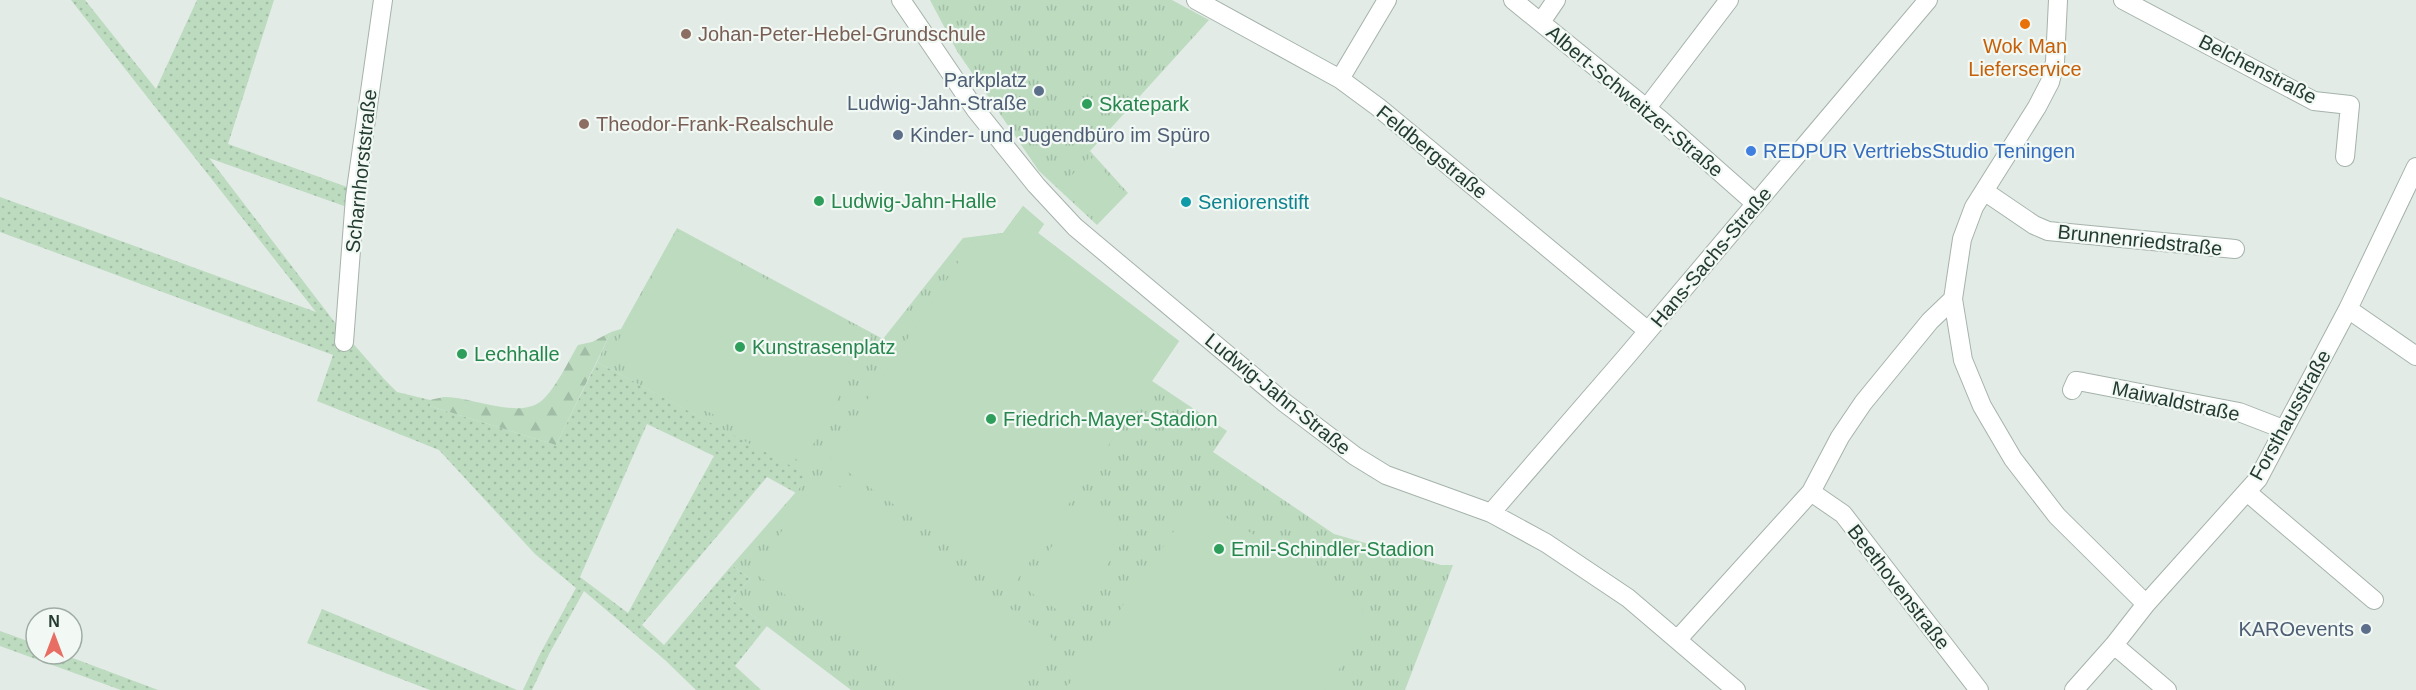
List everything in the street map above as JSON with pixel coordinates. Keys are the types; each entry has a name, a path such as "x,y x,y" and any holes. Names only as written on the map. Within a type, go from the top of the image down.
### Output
{"street":[{"name":"Scharnhorststraße","path":"344,342 355,197 383,0"},
{"name":"Ludwig-Jahn-Straße","path":"901,0 975,109 1036,185 1074,226 1285,403 1354,456 1386,475 1491,513 1546,543 1628,598 1736,690"},
{"name":"Feldbergstraße","path":"1196,0 1340,79 1415,136 1648,332"},
{"path":"1340,79 1387,0"},
{"name":"Albert-Schweitzer-Straße","path":"1513,0 1646,109 1756,204"},
{"path":"1541,22 1556,0"},
{"path":"1646,109 1729,0"},
{"name":"Hans-Sachs-Straße","path":"1491,513 1648,332 1929,0"},
{"path":"2058,0 2055,62 2049,82 2037,106 1974,207 1962,239 1953,299 1963,360 1982,406 2013,459 2057,516 2146,604"},
{"name":"Belchenstraße","path":"2122,0 2314,101 2350,105 2345,157"},
{"name":"Forsthausstraße","path":"2074,690 2146,604 2258,479 2348,309 2409,202 2416,167"},
{"name":"Brunnenriedstraße","path":"1984,191 2034,225 2048,231 2235,249"},
{"path":"1678,639 1811,492 1840,437 1863,403 1930,321 1953,299"},
{"path":"2348,309 2416,356"},
{"name":"Maiwaldstraße","path":"2072,390 2076,381 2083,382 2239,412 2283,429"},
{"name":"Beethovenstraße","path":"1811,492 1843,514 1979,690"},
{"path":"2247,492 2374,600"},
{"path":"2114,645 2167,690"}],"green space":[{"path":"71,0 85,0 156,89 197,0 274,0 228,144 347,187 347,207 209,158 336,324 397,392 430,400 430,406 556,445 597,362 811,476 796,493 767,477 642,625 664,645 732,565 750,579 731,599 767,626 735,666 761,690 696,690 665,660 584,591 532,690 523,690 576,588 535,554 439,450 317,401 333,355 0,232 0,197 316,312","holes":["647,424 714,456 628,613 580,577"]},
{"path":"930,0 1172,0 1209,20 1090,151 1128,193 1097,225 1039,171 957,51"},
{"path":"1090,157 1125,193 1101,216 1068,179"},
{"path":"1023,206 1044,224 1038,233 1179,341 1152,381 1227,431 1213,452 1334,534 1441,565 1453,565 1405,690 851,690 731,599 750,579 732,565 810,476 597,362 611,332 621,329 677,228 883,339 963,238 1003,233"},
{"name":"Friedrich-Mayer-Stadion","path":"1023,206 1044,224 1038,233 1179,341 1012,588 831,460 830,456 975,237 1003,233"},
{"name":"Kunstrasenplatz","path":"677,231 872,336 803,463 609,358"},
{"path":"611,332 556,445 430,406 430,400 444,397 506,408 530,407 540,402 551,391 578,345 592,342"},
{"path":"822,474 1053,639 1016,690 919,690 753,572"},
{"name":"Emil-Schindler-Stadion","path":"1196,499 1359,600 1365,623 1352,650 1325,690 1065,690"},
{"path":"1081,503 1128,534 1071,619 1024,588"},
{"path":"322,609 517,690 430,690 307,643"},
{"path":"0,631 24,640 24,655 0,646"},
{"path":"84,662 158,690 121,690 55,666 84,666"}],"place":[{"name":"Wok Man Lieferservice","path":"2025,24"},
{"name":"Johan-Peter-Hebel-Grundschule","path":"686,34"},
{"name":"Parkplatz Ludwig-Jahn-Straße","path":"1039,91"},
{"name":"Skatepark","path":"1087,104"},
{"name":"Theodor-Frank-Realschule","path":"584,124"},
{"name":"Kinder- und Jugendbüro im Spüro","path":"898,135"},
{"name":"REDPUR VertriebsStudio Teningen","path":"1751,151"},
{"name":"Ludwig-Jahn-Halle","path":"819,201"},
{"name":"Seniorenstift","path":"1186,202"},
{"name":"Kunstrasenplatz","path":"740,347"},
{"name":"Lechhalle","path":"462,354"},
{"name":"Friedrich-Mayer-Stadion","path":"991,419"},
{"name":"Emil-Schindler-Stadion","path":"1219,549"},
{"name":"KAROevents","path":"2366,629"}]}
